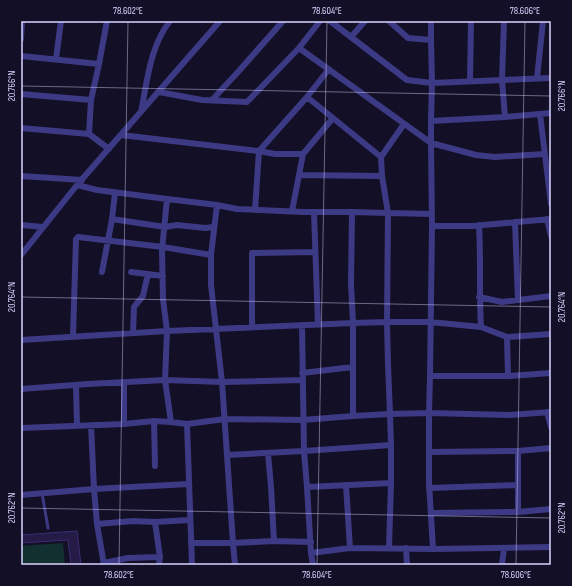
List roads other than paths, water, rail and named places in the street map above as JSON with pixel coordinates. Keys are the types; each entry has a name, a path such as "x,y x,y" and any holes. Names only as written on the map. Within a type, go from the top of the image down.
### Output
{"street":[{"path":"21,39 22,21"},
{"path":"56,59 61,21"},
{"path":"89,134 91,100 107,21"},
{"path":"141,113 154,50 162,32 170,21"},
{"path":"21,255 79,182 220,21"},
{"path":"212,100 283,21"},
{"path":"159,92 202,100 247,102 299,48 320,21"},
{"path":"330,21 407,80 432,83 551,78"},
{"path":"351,36 365,21"},
{"path":"389,21 408,38 431,40"},
{"path":"431,21 432,83 430,121 432,226 429,488 433,549"},
{"path":"470,81 471,21"},
{"path":"504,21 502,80 505,117"},
{"path":"536,78 543,21"},
{"path":"299,48 431,143 476,155 495,157 545,154"},
{"path":"21,56 99,64"},
{"path":"255,210 259,151 307,97 328,69"},
{"path":"21,94 91,100"},
{"path":"307,97 381,157"},
{"path":"430,121 551,113"},
{"path":"540,114 551,204"},
{"path":"292,211 303,154 333,118"},
{"path":"389,548 391,445 387,322 388,213 382,176 381,157 404,124"},
{"path":"21,128 89,134 109,149"},
{"path":"121,135 275,154 303,154"},
{"path":"299,175 382,176"},
{"path":"21,176 79,182 98,190 115,193 217,205 237,209 432,214"},
{"path":"102,272 112,219 115,193"},
{"path":"167,199 163,247 163,299 168,331 165,380 171,422"},
{"path":"217,205 211,255 211,285 222,382 235,565"},
{"path":"314,212 318,325"},
{"path":"352,212 351,284 353,323 353,416"},
{"path":"112,219 164,227 177,225 205,228 214,227"},
{"path":"432,226 479,225 549,219 551,236"},
{"path":"515,222 518,300"},
{"path":"21,225 43,227"},
{"path":"479,225 479,297 481,327"},
{"path":"74,336 76,239 78,237 163,247 211,255"},
{"path":"252,327 252,253 315,252"},
{"path":"131,272 163,276"},
{"path":"133,333 134,307 143,296 148,274"},
{"path":"479,297 502,302 551,296"},
{"path":"21,340 168,331 387,322 430,322 481,327 507,337 551,334"},
{"path":"302,325 304,451 313,565"},
{"path":"507,337 508,376"},
{"path":"302,373 353,367"},
{"path":"430,376 508,376 551,373"},
{"path":"21,389 165,380 222,382 302,380"},
{"path":"124,383 124,424"},
{"path":"76,385 77,426"},
{"path":"21,428 124,424 154,421 187,424 225,419 303,420 390,414 429,413 510,415 549,412 551,426"},
{"path":"154,421 155,466"},
{"path":"187,424 192,565"},
{"path":"91,425 97,524 104,564 128,558 160,557"},
{"path":"227,455 391,445"},
{"path":"429,452 518,451 551,448"},
{"path":"518,451 518,512"},
{"path":"268,453 274,542"},
{"path":"307,487 391,483"},
{"path":"21,495 94,489 189,484"},
{"path":"346,485 350,548"},
{"path":"429,488 518,485"},
{"path":"431,513 518,512 551,509"},
{"path":"97,524 133,521 156,522 190,520"},
{"path":"156,522 160,557 159,565"},
{"path":"191,543 311,542"},
{"path":"311,553 350,548 433,549 551,547"},
{"path":"406,548 407,565"},
{"path":"502,565 504,548"}],"lane":[{"path":"42,493 48,528"}]}
